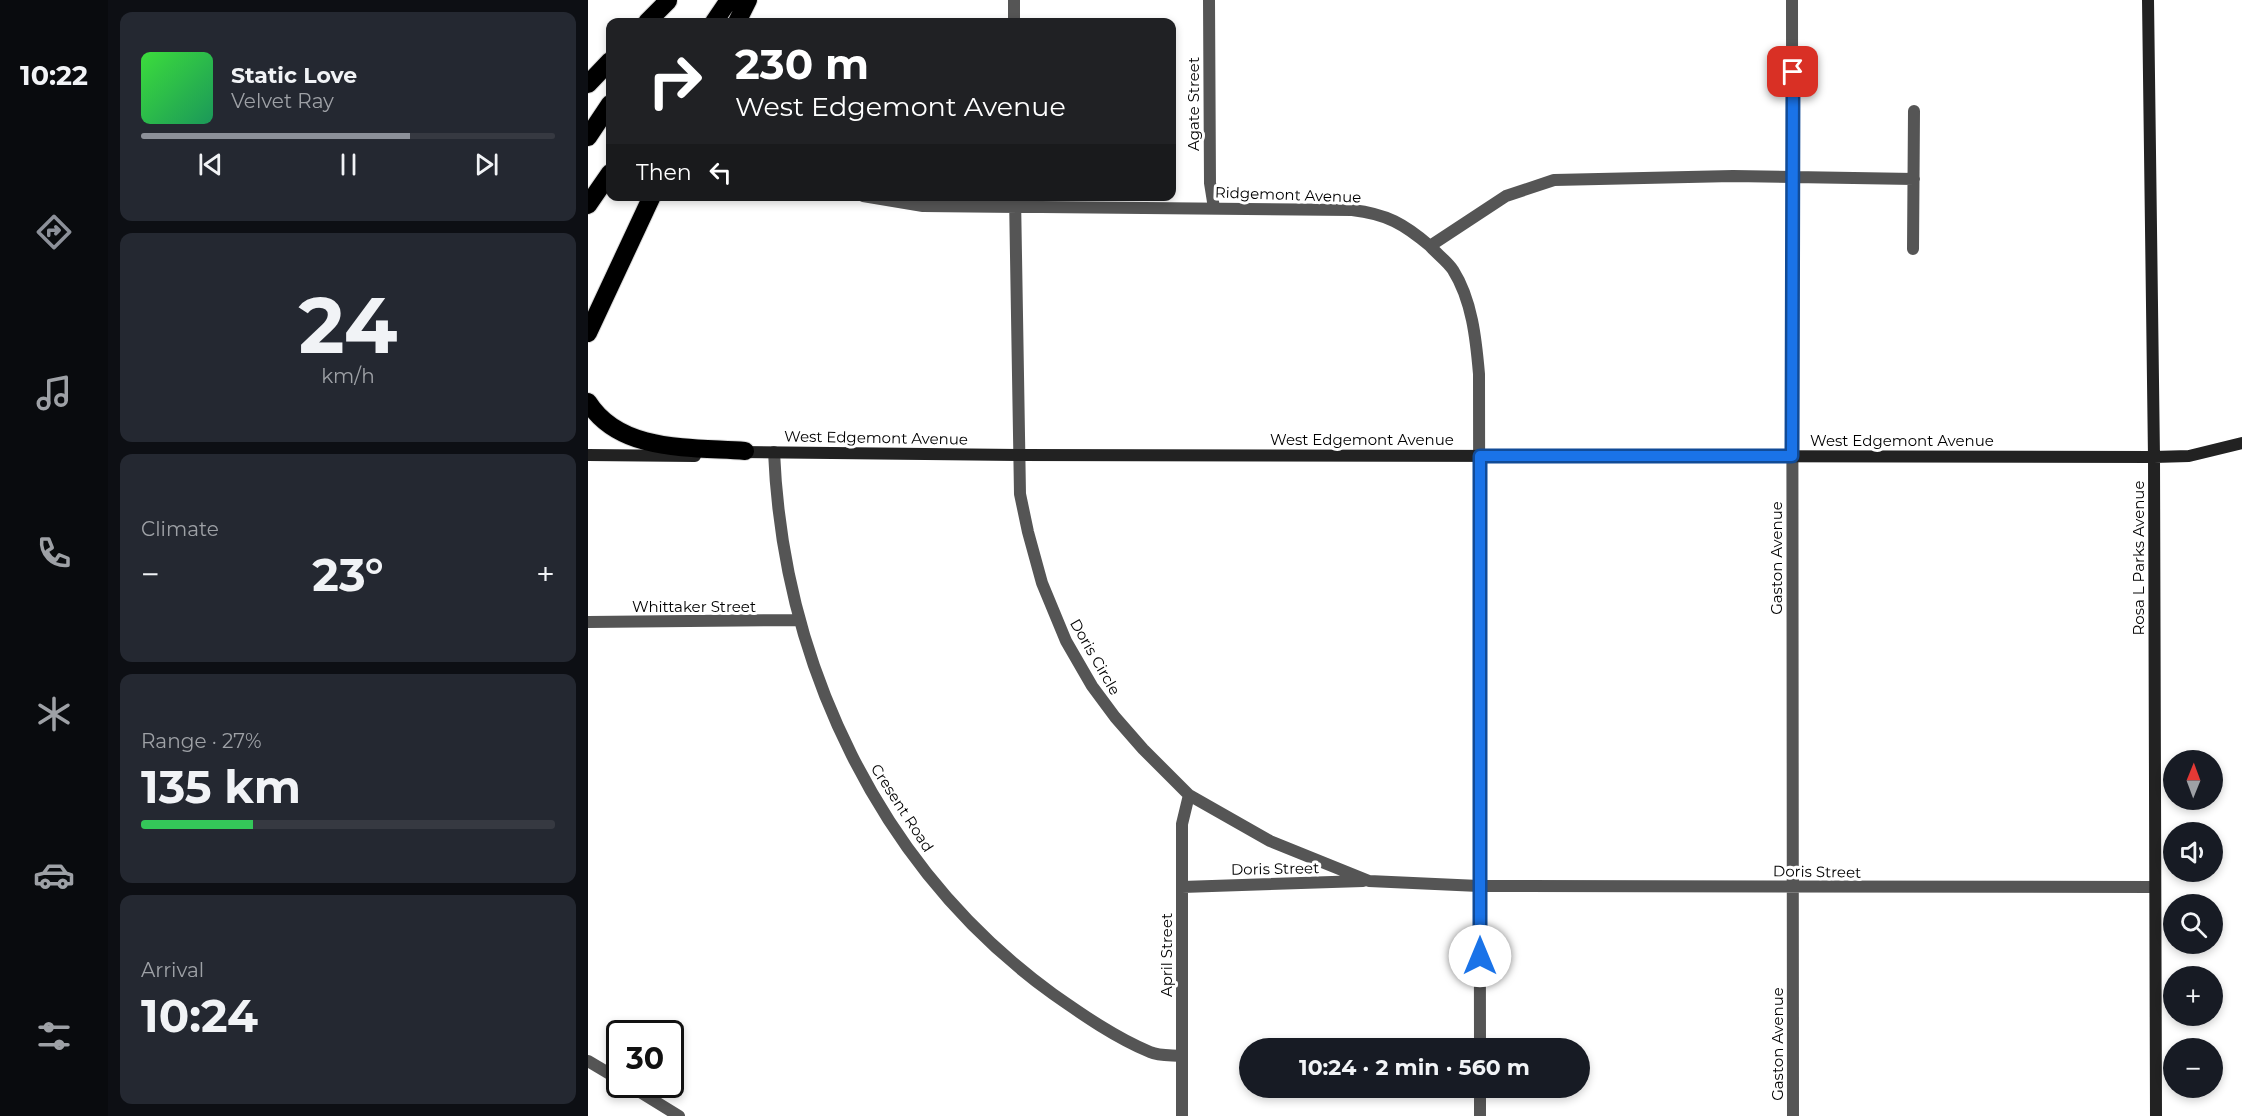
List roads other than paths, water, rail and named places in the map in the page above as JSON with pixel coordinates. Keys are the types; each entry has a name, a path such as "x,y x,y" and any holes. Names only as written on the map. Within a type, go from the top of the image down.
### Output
{"highway":[{"path":"717,18 729,0"},
{"path":"739,18 748,0"},
{"path":"651,18 668,1"},
{"path":"658,18 668,1"},
{"path":"588,84 606,65"},
{"path":"588,138 606,110"},
{"path":"588,205 606,179"},
{"path":"588,333 650,201"},
{"path":"588,402 594,412 620,433 651,443 745,451"}],"street":[{"path":"1014,0 1014,18"},
{"name":"Agate Street","path":"1209,0 1210,183 1214,208"},
{"name":"Gaston Avenue","path":"1792,0 1793,1116"},
{"name":"Rosa L Parks Avenue","path":"2148,0 2154,457 2156,1116"},
{"path":"1913,249 1914,111"},
{"path":"1430,246 1506,196 1554,180 1733,176 1914,179"},
{"name":"Ridgemont Avenue","path":"893,201 923,206 1015,202 1214,208 1337,208 1363,211 1387,217 1408,227 1452,269 1464,293 1472,319 1479,374 1480,1038"},
{"name":"Doris Circle","path":"1015,202 1019,344 1019,482 1028,532 1042,583 1066,640 1092,686 1114,717 1189,795 1270,841 1369,881 1479,886"},
{"name":"West Edgemont Avenue","path":"588,455 693,456 745,451 1019,455 2154,457 2189,456 2242,442"},
{"name":"Cresent Road","path":"774,452 779,520 791,592 799,621 823,693 857,766 901,837 949,899 1005,955 1071,1007 1150,1052 1182,1056"},
{"name":"Whittaker Street","path":"588,622 799,621"},
{"name":"April Street","path":"1182,1116 1182,824 1189,795"},
{"name":"Doris Street","path":"1182,887 1369,881"},
{"name":"Doris Street","path":"1479,886 2154,887"},
{"path":"588,1060 606,1071"},
{"path":"650,1098 679,1116"},
{"path":"1480,1098 1480,1116"}]}
